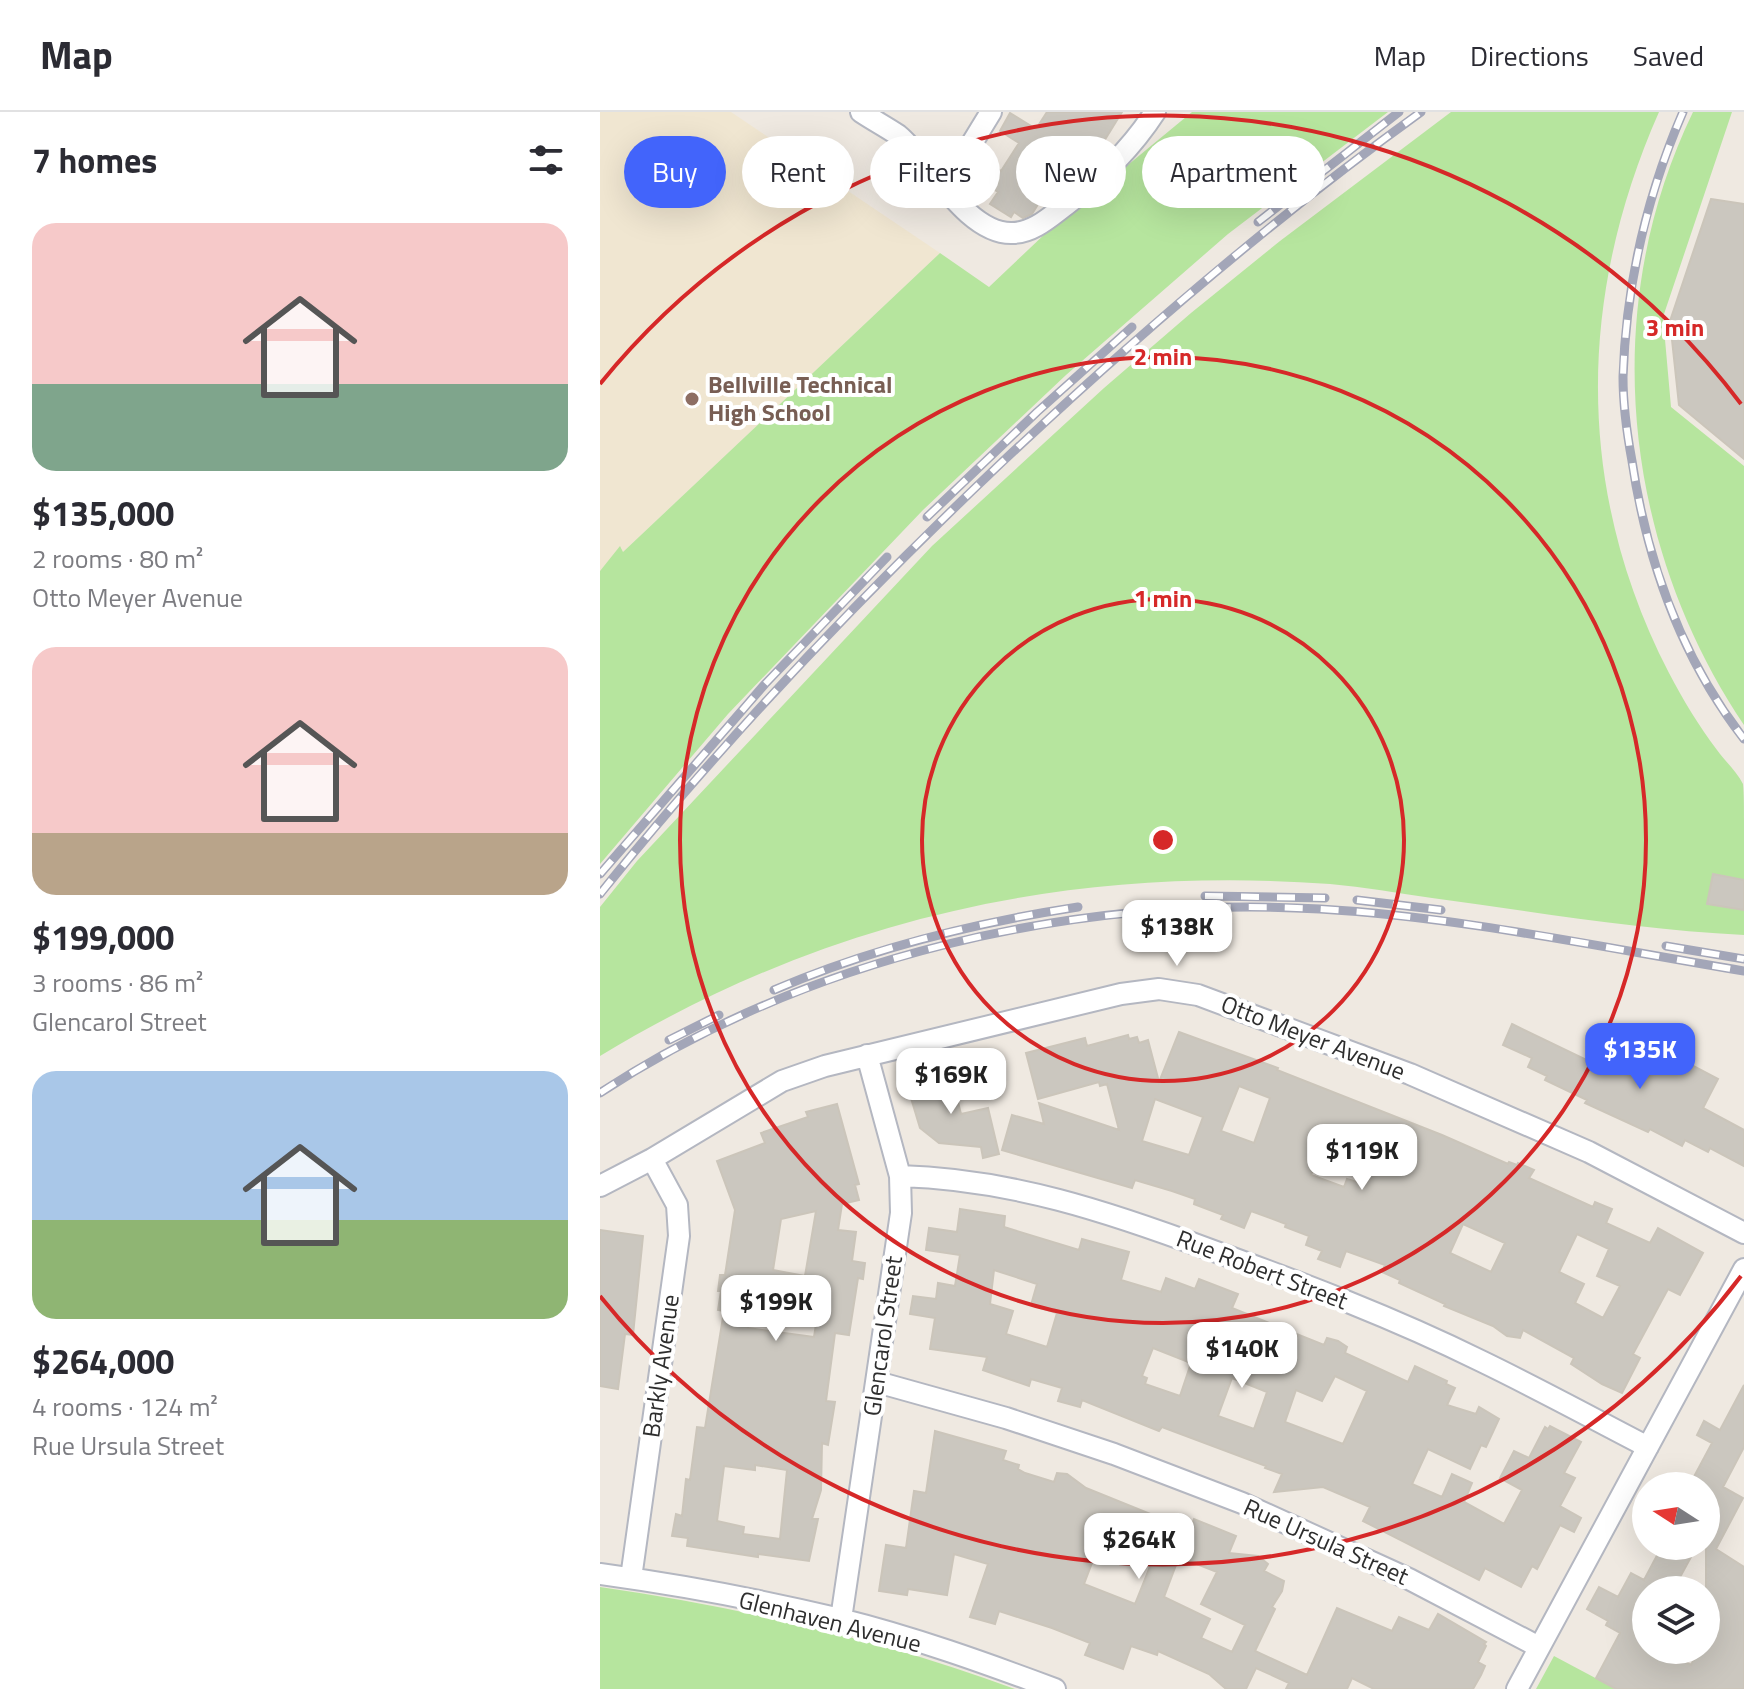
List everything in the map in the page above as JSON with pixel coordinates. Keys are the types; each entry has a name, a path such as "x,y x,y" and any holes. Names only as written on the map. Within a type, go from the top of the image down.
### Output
{"street":[{"path":"861,112 899,136"},
{"path":"976,136 991,112"},
{"path":"962,208 994,229 1009,234 1025,232 1085,190 1138,138 1155,112"},
{"name":"Otto Meyer Avenue","path":"600,1186 652,1159 782,1081 867,1055 1121,994 1159,989 1198,995 1410,1074 1589,1152 1744,1233"},
{"name":"Glencarol Street","path":"841,1619 901,1213 900,1176 867,1055"},
{"name":"Barkly Avenue","path":"631,1578 679,1236 677,1205 652,1159"},
{"name":"Rue Robert Street","path":"900,1176 951,1177 1023,1190 1130,1220 1292,1279 1478,1359 1648,1447"},
{"path":"1517,1689 1744,1269"},
{"name":"Rue Ursula Street","path":"877,1382 1006,1418 1114,1454 1242,1503 1409,1579 1539,1647"},
{"name":"Glenhaven Avenue","path":"600,1574 841,1619 994,1666 1055,1689"}],"shaded area":[{"name":"Bellville Technical High School","path":"600,112 731,112 767,136 742,136 742,208 854,208 854,195 940,253 622,553 621,547 600,571"}],"green space":[{"path":"1192,112 1388,112 1325,160 1325,136 1163,136"},
{"path":"1451,112 1659,112 1632,182 1613,252 1601,323 1598,394 1603,464 1616,535 1638,604 1686,703 1743,784 1744,935 1627,925 1330,884 1232,880 1136,884 1043,894 951,912 861,936 772,969 685,1008 600,1056 600,907 637,861 932,546 1104,388 1191,313"},
{"path":"1693,112 1732,112 1663,317 1671,407 1744,466 1744,725 1703,655 1671,581 1649,504 1637,425 1635,346 1643,266 1663,188"},
{"path":"1142,153 1142,208 1262,208 1066,375 923,510 728,714 600,864 600,571 620,546 623,552 940,253 989,287 1076,208 1126,208 1126,167"},
{"path":"600,1587 706,1604 810,1627 914,1655 1015,1689 600,1689"},
{"path":"1554,1656 1616,1689 1536,1689"}],"building":[{"path":"1047,112 1122,112 1107,136 1016,136 1016,141 1000,131 1010,113 1036,129"},
{"path":"1016,148 1016,208 1036,208 1032,214 1023,218 1014,212 1011,217 996,208 1000,208 1001,171"},
{"path":"1711,199 1744,204 1744,459 1679,405 1670,321"},
{"path":"1713,874 1744,880 1744,910 1707,904"},
{"path":"1512,1024 1603,1068 1606,1060 1623,1067 1632,1041 1682,1050 1678,1058 1718,1079 1703,1108 1744,1130 1744,1166 1710,1148 1708,1152 1685,1140 1682,1146 1650,1129 1648,1132 1585,1103 1587,1100 1545,1080 1547,1076 1528,1067 1532,1058 1503,1045"},
{"path":"1179,1032 1278,1068 1508,1164 1518,1163 1534,1170 1529,1178 1593,1207 1595,1202 1612,1209 1606,1223 1650,1243 1658,1228 1703,1253 1680,1295 1668,1289 1633,1354 1640,1358 1622,1393 1571,1364 1574,1358 1523,1330 1520,1338 1507,1336 1493,1326 1399,1283 1400,1280 1382,1272 1385,1265 1346,1251 1340,1267 1318,1259 1322,1251 1306,1245 1309,1236 1285,1227 1286,1224 1251,1211 1244,1228 1221,1219 1223,1215 1194,1204 1195,1199 1172,1191 1135,1180 1132,1188 1002,1150 1012,1115 1044,1124 1039,1103 1119,1130 1107,1084 1100,1086 1099,1082 1038,1099 1026,1053 1085,1038 1087,1046 1128,1035 1129,1039 1137,1037 1139,1043 1148,1040 1159,1082","holes":["1239,1086 1270,1098 1254,1143 1221,1131","1155,1099 1203,1117 1189,1155 1142,1141","1326,1137 1368,1153 1357,1182 1347,1179 1344,1187 1311,1175","1463,1224 1505,1243 1491,1272 1450,1253","1577,1234 1609,1249 1597,1276 1620,1286 1603,1318 1575,1303 1584,1284 1559,1272"]},
{"path":"951,1074 961,1114 988,1108 999,1154 983,1158 981,1147 939,1143 920,1128 908,1088 912,1081"},
{"path":"837,1104 859,1184 855,1185 859,1200 842,1204 838,1230 856,1232 852,1261 865,1263 863,1279 858,1278 849,1335 835,1333 826,1401 835,1402 828,1445 822,1443 821,1490 812,1519 818,1519 809,1561 687,1546 688,1538 672,1536 676,1514 682,1516 697,1427 705,1428 724,1311 718,1310 720,1275 725,1275 735,1210 717,1161 765,1143 761,1133 808,1117 806,1112","holes":["816,1211 805,1276 773,1270 781,1219","755,1289 820,1299 814,1337 748,1328","755,1465 787,1470 780,1539 743,1534 744,1527 717,1521 724,1466 755,1470"]},
{"path":"960,1209 1005,1216 1004,1227 1079,1250 1082,1239 1129,1252 1121,1280 1161,1292 1166,1278 1195,1289 1199,1279 1238,1294 1232,1308 1324,1345 1327,1338 1338,1341 1347,1347 1345,1353 1408,1382 1415,1366 1447,1381 1446,1384 1455,1388 1447,1405 1476,1414 1479,1407 1499,1419 1486,1447 1481,1445 1470,1469 1428,1449 1412,1484 1442,1497 1452,1474 1472,1483 1464,1502 1504,1524 1522,1490 1500,1478 1514,1451 1529,1458 1545,1427 1548,1429 1550,1426 1581,1442 1564,1473 1575,1478 1560,1506 1581,1518 1574,1532 1560,1525 1537,1569 1532,1566 1521,1587 1485,1568 1479,1580 1363,1521 1370,1507 1323,1487 1274,1492 1282,1474 1266,1466 1162,1427 1159,1431 1082,1400 1080,1407 1058,1401 1062,1388 1031,1379 1029,1386 983,1370 987,1357 930,1349 935,1318 910,1314 913,1296 936,1299 938,1283 955,1286 960,1255 926,1250 929,1228 957,1232","holes":["994,1270 1037,1284 1031,1305 1057,1313 1047,1347 1006,1334 1013,1311 990,1304","1153,1348 1191,1363 1180,1396 1145,1384 1147,1378 1142,1376","1335,1376 1367,1391 1343,1444 1285,1422 1296,1390 1322,1401","1232,1378 1267,1392 1254,1429 1218,1416"]},
{"path":"600,1230 643,1236 633,1335 625,1334 618,1389 600,1386"},
{"path":"1744,1385 1744,1447 1723,1487 1743,1498 1720,1541 1720,1472 1696,1472 1712,1443 1697,1435 1704,1421 1720,1430"},
{"path":"935,1431 1006,1451 1003,1460 1019,1465 1018,1469 1025,1473 1054,1482 1057,1473 1067,1474 1086,1488 1190,1530 1194,1519 1236,1536 1229,1553 1258,1556 1268,1564 1264,1571 1284,1581 1272,1607 1275,1609 1255,1651 1307,1675 1337,1608 1392,1631 1399,1617 1429,1630 1438,1614 1486,1642 1478,1662 1485,1666 1473,1689 1374,1689 1352,1678 1347,1689 1286,1689 1289,1683 1256,1668 1246,1689 1226,1689 1209,1674 1158,1651 1157,1655 1131,1646 1123,1669 1085,1655 1090,1643 1052,1628 999,1611 995,1624 970,1617 988,1564 954,1554 947,1595 908,1589 907,1595 879,1591 886,1545 906,1548 914,1491 926,1493","holes":["1103,1534 1146,1551 1142,1561 1151,1564 1135,1604 1084,1584","1179,1557 1217,1572 1201,1604 1245,1625 1232,1652 1201,1638 1210,1619 1164,1597"]},
{"path":"1720,1552 1744,1567 1744,1689 1616,1689 1596,1678 1620,1633 1606,1625 1608,1621 1587,1609 1599,1587 1618,1597 1631,1573 1637,1576 1632,1576 1632,1664 1720,1664 1720,1576 1706,1576 1706,1560 1720,1560"},
{"path":"1655,1560 1689,1560 1681,1576 1646,1576"}],"railway":[{"path":"1258,222 1399,112"},
{"path":"600,894 646,837 792,673 894,567 999,465 1204,281 1421,112"},
{"path":"1683,112 1649,208 1634,275 1623,377 1628,440 1647,535 1670,608 1702,676 1744,739"},
{"path":"927,517 1132,327"},
{"path":"600,874 765,684 887,557"},
{"path":"1205,896 1325,898"},
{"path":"1357,900 1441,910"},
{"path":"774,990 848,962 923,939 1078,907"},
{"path":"600,1093 680,1045 765,1005 854,971 945,945 1038,925 1132,913 1227,907 1373,913 1480,926 1744,971"},
{"path":"1666,946 1744,959"},
{"path":"669,1040 719,1015"}],"place":[{"name":"Bellville Technical High School","path":"692,399"}]}
